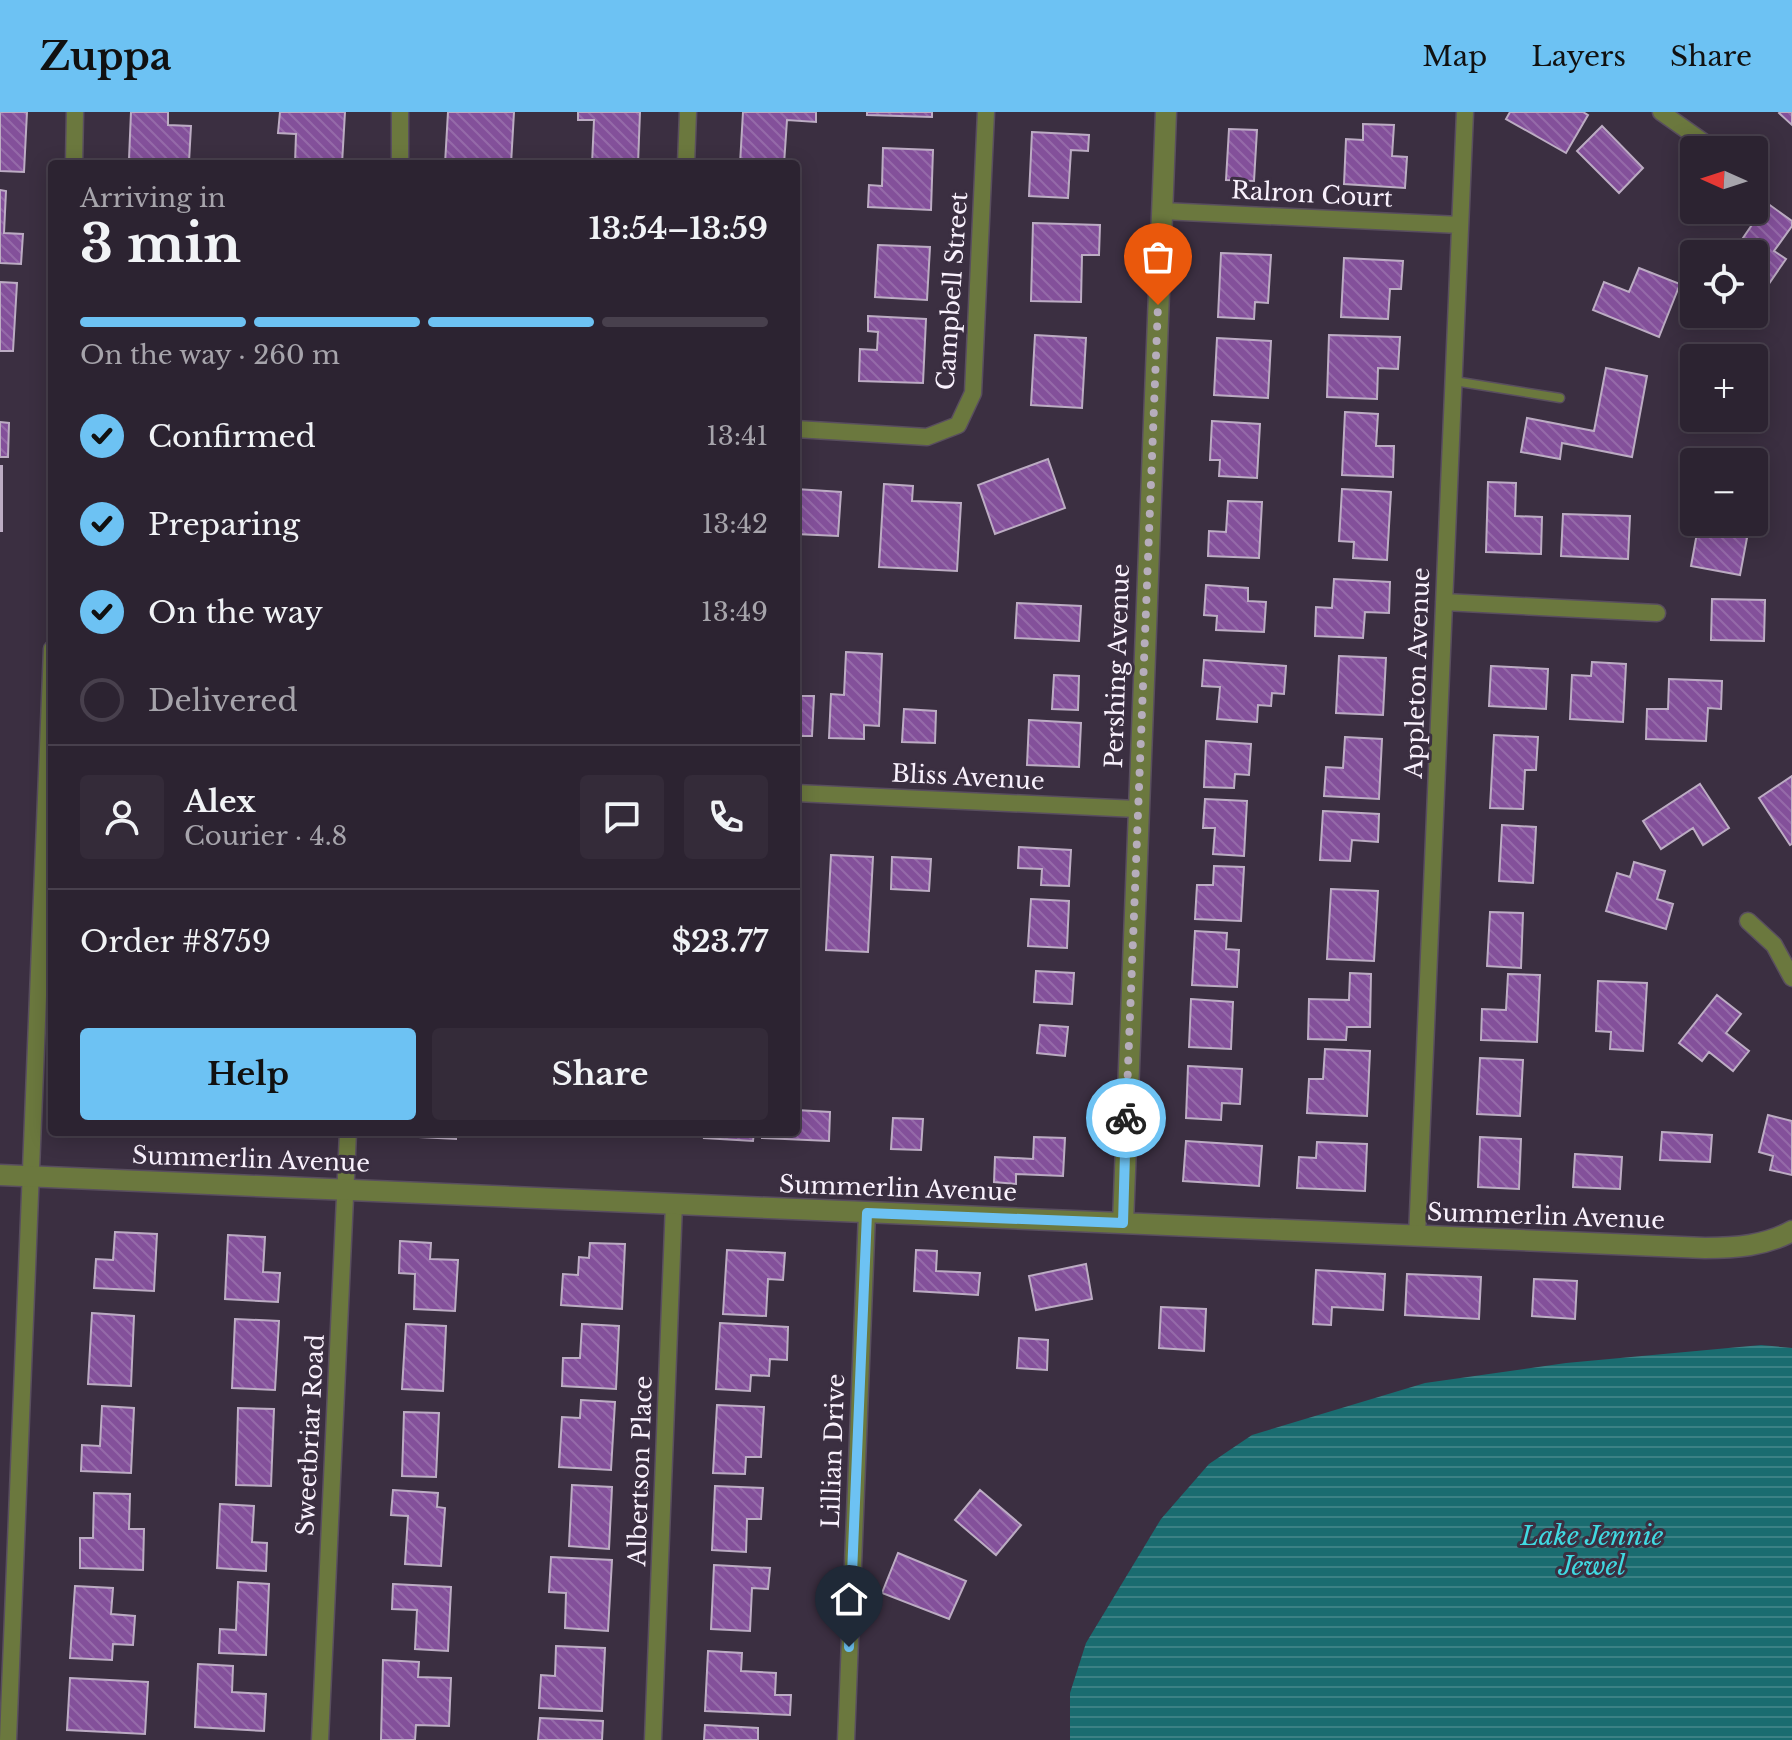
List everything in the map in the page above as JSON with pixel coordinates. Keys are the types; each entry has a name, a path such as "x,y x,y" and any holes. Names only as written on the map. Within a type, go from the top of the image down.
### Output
{"street":[{"path":"74,160 75,112"},
{"path":"400,112 400,160"},
{"path":"686,160 688,112"},
{"name":"Campbell Street","path":"800,429 927,437 958,425 973,393 986,112"},
{"name":"Pershing Avenue","path":"1123,1223 1166,112"},
{"name":"Appleton Avenue","path":"1417,1237 1465,112"},
{"path":"1661,112 1695,136"},
{"name":"Ralron Court","path":"1162,211 1460,225"},
{"path":"1444,602 1657,613"},
{"path":"8,1740 48,754"},
{"name":"Bliss Avenue","path":"800,793 1137,809"},
{"path":"1748,921 1774,945 1792,978"},
{"name":"Sweetbriar Road","path":"320,1740 348,1136"},
{"name":"Summerlin Avenue","path":"0,1175 1417,1237 1739,1248 1792,1231"},
{"name":"Albertson Place","path":"653,1740 674,1203"},
{"name":"Lillian Drive","path":"846,1740 867,1213"}],"lane":[{"path":"1453,381 1560,398"}],"water":[{"name":"Lake Jennie Jewel","path":"1761,1345 1792,1348 1792,1740 1070,1740 1070,1693 1086,1643 1161,1519 1209,1464 1252,1435 1425,1383 1566,1363"}],"building":[{"path":"0,112 27,112 24,172 0,171"},
{"path":"131,112 168,112 168,125 191,126 189,160 129,159"},
{"path":"280,112 345,112 342,160 295,160 296,134 278,133"},
{"path":"448,112 514,112 511,160 445,160"},
{"path":"578,112 640,112 638,160 592,160 594,120 578,120"},
{"path":"743,112 816,112 816,122 787,120 784,160 740,160"},
{"path":"867,112 932,112 932,117 867,115"},
{"path":"1510,112 1583,112 1588,115 1566,153 1506,119"},
{"path":"1780,112 1792,112 1792,125 1779,113"},
{"path":"1363,124 1394,125 1392,156 1407,157 1405,188 1344,184 1346,139 1363,140"},
{"path":"1602,126 1643,168 1619,193 1577,151"},
{"path":"1229,129 1257,130 1254,181 1226,180"},
{"path":"1032,132 1089,135 1088,151 1071,150 1068,198 1029,196"},
{"path":"883,148 933,150 931,210 868,207 869,185 882,186"},
{"path":"0,190 6,191 4,233 23,234 21,264 0,263"},
{"path":"1768,204 1792,221 1792,226 1774,251 1786,259 1768,285 1768,240 1742,240 1753,224 1768,224"},
{"path":"1033,223 1100,225 1099,255 1082,255 1081,302 1031,301"},
{"path":"878,245 930,247 927,300 875,297"},
{"path":"1221,253 1271,255 1268,303 1255,302 1254,319 1218,317"},
{"path":"1344,258 1403,261 1401,289 1390,289 1388,319 1341,317"},
{"path":"1639,268 1680,284 1659,337 1593,310 1604,282 1629,292"},
{"path":"0,282 17,283 13,351 0,351"},
{"path":"868,316 926,319 923,383 859,381 860,349 877,350 878,332 868,331"},
{"path":"1035,335 1086,338 1082,408 1031,405"},
{"path":"1329,335 1400,337 1398,369 1378,368 1377,399 1327,397"},
{"path":"1217,338 1271,341 1268,398 1214,395"},
{"path":"1606,368 1647,376 1632,457 1562,443 1560,459 1521,452 1527,418 1594,431"},
{"path":"1345,412 1378,414 1376,446 1394,446 1393,477 1342,475"},
{"path":"1212,421 1260,424 1257,478 1219,476 1220,460 1210,460"},
{"path":"0,422 9,423 8,457 0,457"},
{"path":"1048,459 1065,508 995,534 978,485"},
{"path":"2,466 2,531 0,531"},
{"path":"1488,482 1516,483 1515,516 1542,517 1541,554 1486,552"},
{"path":"884,484 913,486 912,501 961,503 957,571 879,567"},
{"path":"800,489 841,492 838,536 800,534"},
{"path":"1342,489 1391,492 1387,560 1353,558 1354,542 1339,541"},
{"path":"1228,501 1262,502 1259,558 1208,556 1209,531 1226,532"},
{"path":"1563,514 1630,516 1628,559 1561,556"},
{"path":"1696,536 1747,536 1740,575 1691,566"},
{"path":"1334,579 1390,582 1389,613 1365,612 1363,638 1315,636 1316,607 1332,608"},
{"path":"1206,585 1248,588 1248,601 1266,602 1264,632 1216,630 1217,616 1204,615"},
{"path":"1712,599 1765,600 1764,641 1711,640"},
{"path":"1017,603 1081,606 1079,641 1015,638"},
{"path":"846,652 882,654 879,726 864,725 864,739 829,738 831,694 844,695"},
{"path":"1339,656 1386,658 1383,715 1336,713"},
{"path":"1204,660 1286,666 1284,694 1272,693 1271,706 1258,705 1257,722 1217,719 1220,687 1202,686"},
{"path":"1592,662 1626,664 1623,722 1570,719 1572,675 1591,676"},
{"path":"1491,666 1548,669 1546,709 1489,706"},
{"path":"1054,675 1079,676 1078,710 1052,709"},
{"path":"1669,679 1722,681 1721,709 1708,708 1706,741 1646,739 1647,709 1668,709"},
{"path":"800,696 814,696 812,736 800,736"},
{"path":"904,709 936,711 935,743 902,742"},
{"path":"1029,720 1081,723 1079,767 1027,765"},
{"path":"1494,735 1538,737 1536,770 1525,770 1523,809 1490,808"},
{"path":"1345,737 1382,739 1379,799 1324,796 1326,767 1343,768"},
{"path":"1206,741 1251,744 1249,775 1235,774 1234,788 1204,787"},
{"path":"1792,776 1792,844 1790,845 1759,798"},
{"path":"1700,784 1729,828 1703,845 1693,828 1661,849 1643,821"},
{"path":"1205,799 1247,801 1244,856 1213,854 1215,828 1203,828"},
{"path":"1323,811 1379,814 1378,842 1352,840 1350,861 1320,860"},
{"path":"1502,825 1536,827 1533,883 1499,881"},
{"path":"1019,847 1071,850 1069,886 1041,885 1042,869 1018,868"},
{"path":"831,855 873,857 868,952 826,950"},
{"path":"892,857 931,859 929,891 891,889"},
{"path":"1634,862 1665,871 1657,899 1673,904 1666,929 1606,911 1617,873 1630,877"},
{"path":"1214,866 1244,867 1241,921 1195,919 1197,885 1213,885"},
{"path":"1331,889 1378,891 1374,961 1327,959"},
{"path":"1031,899 1069,901 1067,948 1028,946"},
{"path":"1490,912 1523,913 1521,968 1487,966"},
{"path":"1195,931 1227,933 1226,949 1239,950 1237,987 1192,985"},
{"path":"1036,971 1074,973 1072,1004 1034,1002"},
{"path":"1350,973 1371,974 1370,1027 1347,1027 1346,1040 1308,1039 1309,999 1349,1000"},
{"path":"1508,974 1540,975 1537,1042 1481,1040 1482,1009 1506,1010"},
{"path":"1598,981 1647,983 1643,1051 1610,1049 1611,1032 1596,1031"},
{"path":"1717,995 1741,1014 1726,1033 1749,1051 1733,1071 1709,1052 1702,1061 1679,1043"},
{"path":"1191,999 1233,1002 1231,1049 1189,1047"},
{"path":"1040,1025 1068,1027 1065,1056 1037,1053"},
{"path":"1325,1049 1370,1051 1367,1116 1307,1113 1309,1079 1323,1079"},
{"path":"1480,1058 1523,1060 1520,1116 1477,1114"},
{"path":"1188,1066 1242,1069 1240,1104 1222,1103 1221,1120 1186,1118"},
{"path":"800,1110 830,1112 829,1141 762,1138 800,1136"},
{"path":"1768,1115 1792,1121 1792,1175 1770,1170 1773,1156 1759,1152"},
{"path":"893,1118 923,1119 921,1150 891,1149"},
{"path":"1662,1132 1712,1135 1710,1162 1660,1160"},
{"path":"400,1136 456,1136 456,1139"},
{"path":"704,1136 754,1136 753,1141"},
{"path":"1034,1137 1065,1138 1063,1176 1016,1174 1016,1184 994,1182 995,1157 1033,1159"},
{"path":"1480,1137 1521,1139 1519,1189 1478,1187"},
{"path":"1186,1141 1262,1146 1259,1186 1183,1181"},
{"path":"1317,1142 1367,1144 1365,1191 1297,1188 1299,1157 1316,1158"},
{"path":"1575,1154 1622,1157 1620,1189 1573,1187"},
{"path":"115,1232 157,1234 154,1291 94,1288 96,1259 113,1260"},
{"path":"228,1235 265,1237 263,1272 280,1273 278,1302 225,1299"},
{"path":"400,1241 431,1243 430,1259 458,1260 455,1311 414,1309 415,1274 399,1273"},
{"path":"590,1243 625,1244 622,1309 561,1305 563,1274 578,1275 579,1257 589,1258"},
{"path":"727,1250 785,1253 783,1280 768,1279 766,1316 723,1314"},
{"path":"916,1250 937,1251 936,1271 980,1273 978,1295 914,1291"},
{"path":"1086,1264 1092,1299 1036,1310 1029,1276"},
{"path":"1316,1270 1385,1274 1383,1310 1332,1307 1331,1325 1313,1324"},
{"path":"1407,1274 1481,1277 1479,1319 1405,1315"},
{"path":"1534,1279 1577,1281 1575,1319 1532,1316"},
{"path":"1161,1307 1206,1309 1204,1351 1159,1348"},
{"path":"92,1313 134,1316 131,1386 88,1384"},
{"path":"235,1319 279,1321 275,1390 232,1388"},
{"path":"720,1323 788,1327 787,1360 770,1359 769,1376 751,1375 750,1391 716,1389"},
{"path":"406,1324 446,1326 443,1391 402,1389"},
{"path":"582,1324 619,1326 616,1389 562,1386 563,1358 580,1358"},
{"path":"1019,1338 1048,1340 1047,1370 1017,1368"},
{"path":"581,1400 615,1402 611,1470 559,1467 562,1417 580,1418"},
{"path":"717,1405 764,1407 761,1457 746,1457 745,1474 713,1473"},
{"path":"102,1406 134,1408 131,1473 81,1471 82,1445 100,1446"},
{"path":"238,1408 274,1409 271,1486 236,1485"},
{"path":"404,1412 439,1413 436,1477 402,1476"},
{"path":"572,1485 612,1487 609,1549 569,1546"},
{"path":"715,1486 763,1488 761,1519 747,1519 746,1552 712,1550"},
{"path":"393,1490 438,1493 437,1507 445,1508 441,1566 405,1564 408,1516 391,1515"},
{"path":"980,1490 1021,1525 996,1555 955,1520"},
{"path":"94,1493 130,1494 129,1529 144,1529 143,1570 80,1568 80,1538 93,1538"},
{"path":"220,1504 254,1506 252,1542 267,1543 266,1571 217,1568"},
{"path":"898,1553 966,1581 949,1619 882,1593"},
{"path":"551,1557 612,1560 608,1631 565,1628 566,1593 549,1592"},
{"path":"714,1565 770,1568 768,1589 752,1588 750,1631 711,1629"},
{"path":"238,1582 269,1584 266,1655 219,1653 220,1629 236,1630"},
{"path":"393,1584 451,1587 448,1651 415,1649 417,1610 392,1609"},
{"path":"75,1586 113,1588 111,1614 135,1616 133,1645 113,1644 112,1660 70,1658"},
{"path":"556,1646 605,1648 602,1711 539,1708 541,1675 555,1676"},
{"path":"708,1651 742,1653 741,1671 776,1673 775,1695 791,1695 790,1715 705,1711"},
{"path":"383,1660 419,1662 418,1677 451,1678 449,1726 416,1725 415,1740 381,1740"},
{"path":"198,1664 233,1666 232,1692 266,1694 264,1731 195,1727"},
{"path":"70,1678 148,1682 145,1734 67,1730"},
{"path":"540,1718 603,1721 602,1740 538,1740"},
{"path":"705,1725 758,1728 758,1740 704,1740"}],"way so far":[{"path":"1126,1118 1158,305"}],"route":[{"path":"849,1647 867,1213 1123,1223 1126,1118"}]}
